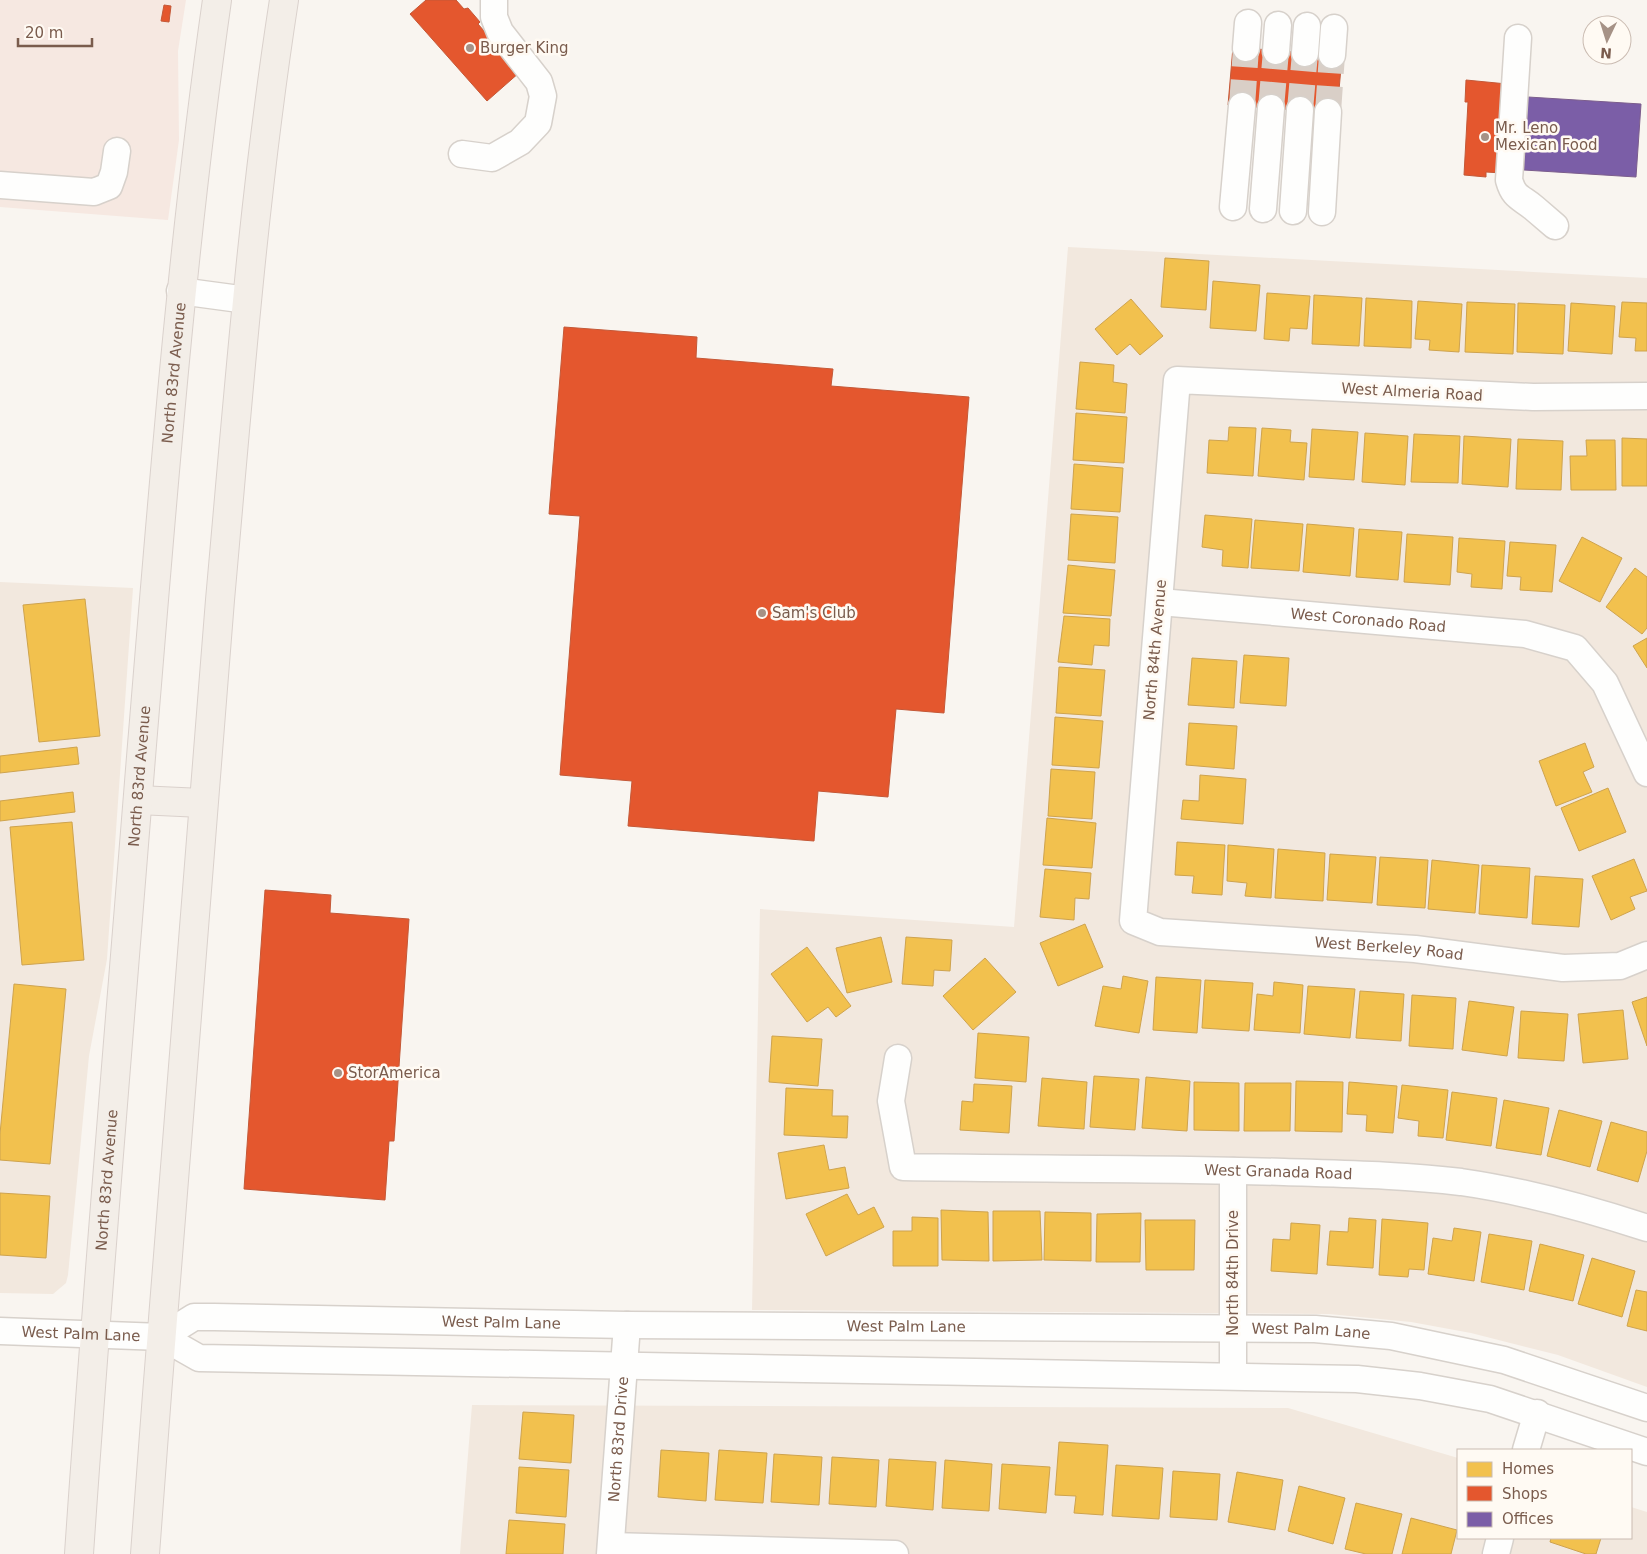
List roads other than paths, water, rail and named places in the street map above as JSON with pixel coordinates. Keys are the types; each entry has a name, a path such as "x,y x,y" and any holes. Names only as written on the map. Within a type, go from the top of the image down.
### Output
{"main road":[{"name":"North 83rd Avenue","path":"79,1554 94,1336 180,291 217,0"},
{"path":"146,1554 202,803 262,147 284,0"},
{"path":"138,800 202,803"}],"street":[{"path":"462,154 492,158 520,142 538,123 543,96 539,82 500,32 494,17 494,0"},
{"path":"1246,48 1248,23"},
{"path":"1276,51 1278,25"},
{"path":"1305,53 1307,26"},
{"path":"1332,55 1334,28"},
{"path":"1518,38 1509,180 1512,191 1520,199 1532,206 1555,226"},
{"path":"1233,207 1242,106"},
{"path":"1263,209 1271,108"},
{"path":"1293,211 1300,110"},
{"path":"1322,212 1328,112"},
{"path":"0,185 94,192 109,186 114,172 117,151"},
{"path":"180,291 247,300"},
{"name":"West Almeria Road","path":"1177,380 1533,397 1647,396"},
{"name":"North 84th Avenue","path":"1133,920 1177,380"},
{"name":"West Coronado Road","path":"1160,602 1525,634 1575,648 1605,683 1647,773"},
{"name":"West Berkeley Road","path":"1133,920 1160,932 1415,948 1563,968 1620,966 1647,955"},
{"name":"West Granada Road","path":"898,1058 891,1101 903,1167 1233,1171 1382,1176 1461,1182 1582,1207 1647,1228"},
{"name":"North 84th Drive","path":"1233,1171 1233,1376"},
{"name":"West Palm Lane","path":"162,1337 194,1317 627,1325 1314,1329 1391,1336 1504,1360 1647,1408"},
{"name":"North 83rd Drive","path":"611,1550 627,1325"},
{"name":"West Palm Lane","path":"0,1331 94,1336 162,1337 199,1358 624,1367 1233,1376 1357,1380 1420,1386 1490,1399 1537,1413 1647,1452"},
{"path":"1526,1449 1537,1413"},
{"path":"1496,1554 1500,1539"},
{"path":"611,1550 895,1554"}],"tunnel":[{"path":"1242,106 1246,48"},
{"path":"1271,108 1276,51"},
{"path":"1300,110 1305,53"},
{"path":"1328,112 1332,55"}],"place":[{"name":"Burger King","path":"470,48"},
{"name":"Mr. Leno Mexican Food","path":"1485,137"},
{"name":"Sam's Club","path":"762,613"},
{"name":"StorAmerica","path":"338,1073"}]}
